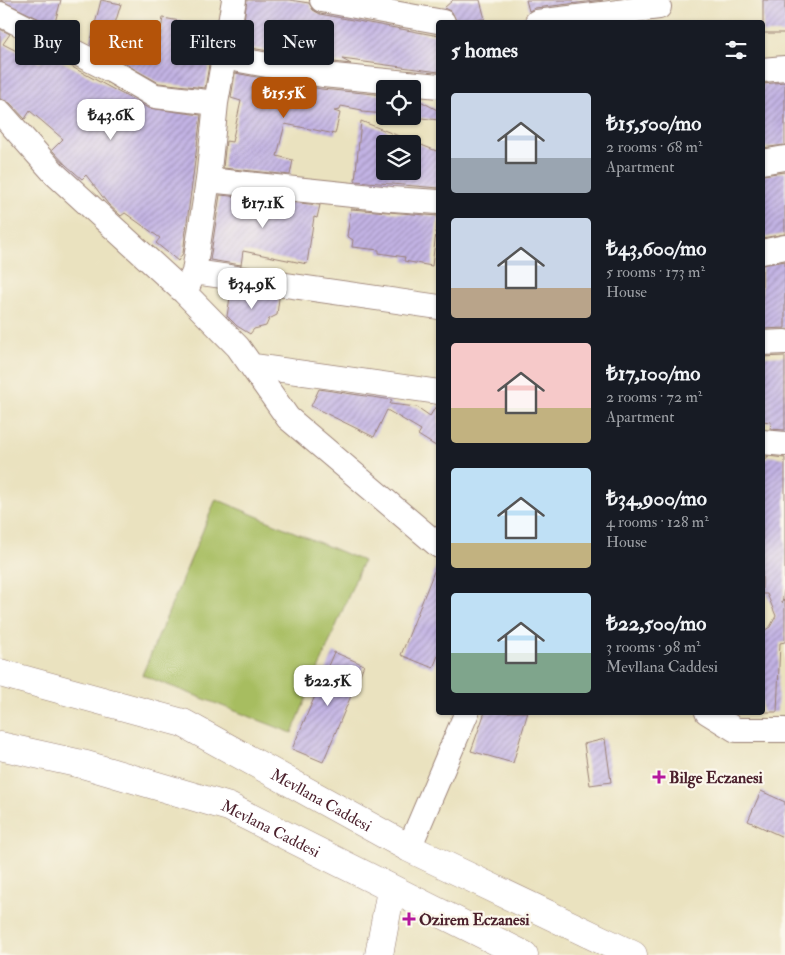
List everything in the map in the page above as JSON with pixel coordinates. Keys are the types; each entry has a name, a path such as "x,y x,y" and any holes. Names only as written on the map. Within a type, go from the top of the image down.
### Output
{"main road":[{"name":"Mevllana Caddesi","path":"0,673 183,723 409,848 633,955"},
{"name":"Mevlana Caddesi","path":"0,746 86,765 229,807 391,890 524,955"},
{"path":"379,955 391,890"}],"street":[{"path":"230,20 234,0"},
{"path":"322,0 436,21"},
{"path":"557,20 658,10"},
{"path":"0,14 112,71 155,96 216,103"},
{"path":"254,63 323,75 436,86"},
{"path":"189,282 208,180 222,65"},
{"path":"765,70 785,68"},
{"path":"0,112 56,175 189,282 254,366 288,418 436,543"},
{"path":"765,161 785,158"},
{"path":"208,180 391,200 436,202"},
{"path":"765,251 785,247"},
{"path":"189,282 436,307"},
{"path":"765,343 785,342"},
{"path":"254,366 436,392"},
{"path":"765,442 785,444"},
{"path":"409,848 466,715"},
{"path":"711,715 736,730 785,730"}],"green space":[{"path":"216,499 363,561 292,733 142,675"}],"building":[{"path":"0,0 61,0 56,20 42,20"},
{"path":"101,0 121,4 116,20 96,20"},
{"path":"247,0 290,0 309,3 313,10 320,14 436,35 436,72 342,59 351,64 334,62 334,20 264,20 264,50 254,48 254,20 244,20"},
{"path":"453,0 480,0 485,19 456,20 452,12 444,8"},
{"path":"526,0 603,0 535,8 529,11"},
{"path":"763,0 785,0 785,33 765,33 765,20 763,20"},
{"path":"163,18 174,20 171,20 171,65 209,65 205,88 159,83 127,65 161,65 161,30"},
{"path":"0,29 10,34 3,44 15,50 15,65 68,65 148,108 201,115 183,253 178,261 156,243 160,238 125,213 121,216 108,204 86,175 82,179 66,165 52,150 63,139 30,111 25,119 10,103 0,99"},
{"path":"235,73 321,89 376,94 376,113 362,112 362,110 341,106 340,110 334,111 340,113 335,134 285,124 277,156 293,160 290,175 223,168 226,141 232,142 241,101 231,98"},
{"path":"785,82 785,145 765,148 765,84"},
{"path":"421,101 436,109 436,120 421,118"},
{"path":"361,121 396,135 376,135 376,180 421,180 421,145 436,151 436,188 355,181"},
{"path":"785,172 785,234 765,237 765,175"},
{"path":"220,195 320,205 317,218 314,217 307,264 243,251 241,265 210,260"},
{"path":"351,209 436,216 432,266 404,261 405,257 379,253 379,250 352,247 353,240 347,236"},
{"path":"785,261 785,328 765,329 765,264"},
{"path":"231,291 279,298 277,315 269,319 266,326 254,329 250,334 237,326 227,316"},
{"path":"785,356 785,430 770,429 771,422 765,421 765,357"},
{"path":"319,389 392,400 390,404 417,407 430,416 436,406 436,446 418,435 421,430 387,410 374,437 311,406"},
{"path":"767,456 785,458 785,585 782,603 785,598 785,642 780,643 777,712 765,712 765,630 770,627 776,616 767,594 765,594 765,459 767,459"},
{"path":"436,567 436,660 433,668 401,655"},
{"path":"334,652 364,665 323,762 292,749"},
{"path":"484,715 527,715 513,763 471,751"},
{"path":"605,739 611,782 590,785 584,744"},
{"path":"761,791 785,802 785,838 748,821"}],"place":[{"name":"Bilge Eczanesi","path":"659,777"},
{"name":"Ozirem Eczanesi","path":"409,919"}]}
